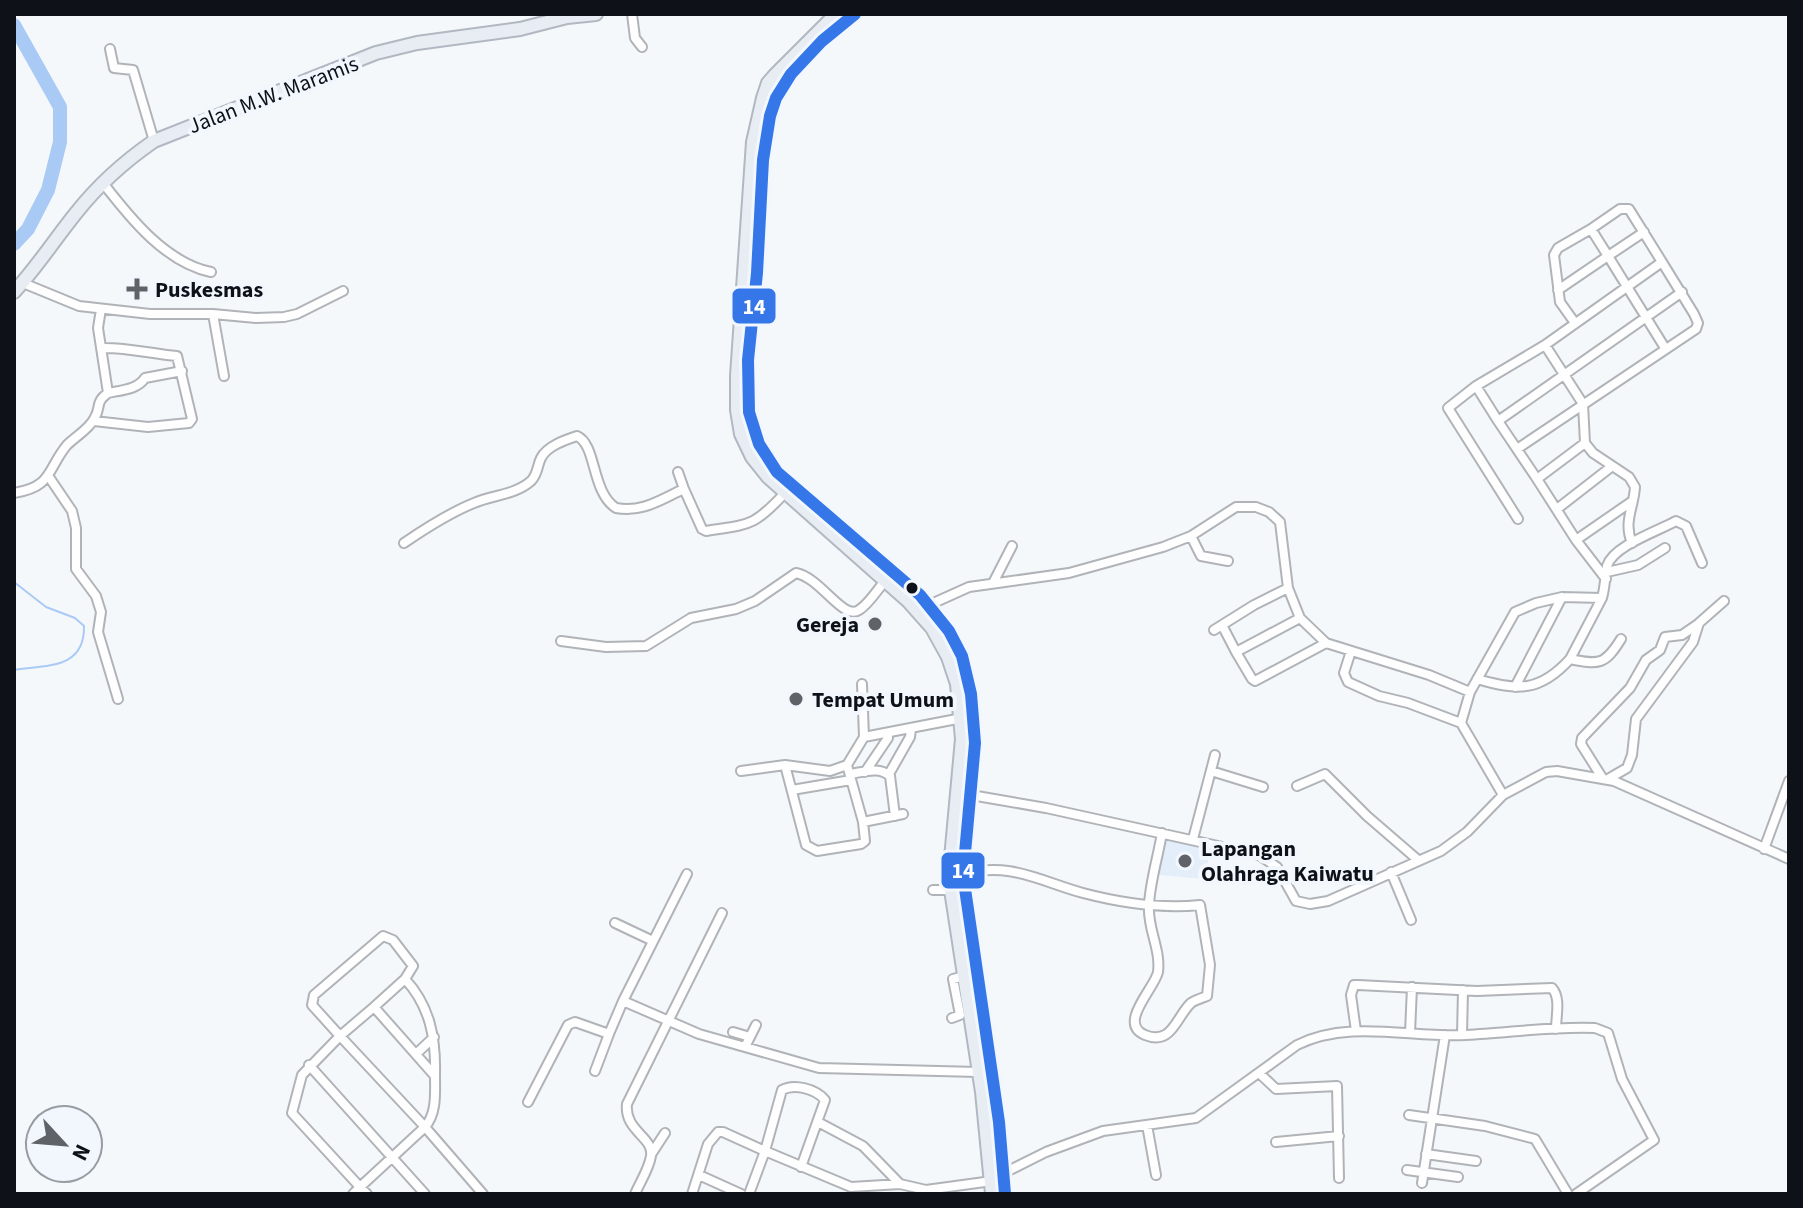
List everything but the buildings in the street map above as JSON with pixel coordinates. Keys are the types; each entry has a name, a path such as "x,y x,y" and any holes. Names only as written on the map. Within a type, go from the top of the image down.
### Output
{"highway":[{"name":"Jalan M.W. Maramis","path":"18,288 78,210 124,162 154,141 376,53 417,43 520,29 567,17 596,14"},
{"path":"836,14 768,83 755,128 749,413 757,441 777,472 929,605 949,631 962,656 971,694 975,743 963,875 999,1122 1005,1194"},
{"path":"855,14 813,50 780,90 768,129 755,191 737,357 737,410 741,434 752,457 784,494 908,601 939,639 957,684 962,718 962,750 950,869 951,890 992,1188"},
{"path":"964,970 977,962"}],"street":[{"path":"632,14 635,38 642,47"},
{"path":"110,49 115,70 126,67 133,70 154,141"},
{"path":"103,183 131,219 172,254 194,268 211,272"},
{"path":"1517,449 1698,326 1682,292 1629,209 1624,207 1555,251 1554,269 1561,306 1575,323"},
{"path":"1591,229 1665,348"},
{"path":"1558,290 1644,232"},
{"path":"1518,519 1448,408 1476,386 1545,345 1662,262"},
{"path":"18,288 101,309 256,318 297,314 343,291"},
{"path":"1498,421 1682,292"},
{"path":"101,309 98,328 108,393"},
{"path":"213,314 224,376"},
{"path":"1545,345 1583,404 1585,443 1593,453 1633,482 1636,492 1627,525 1632,543"},
{"path":"94,421 148,427 189,423 192,419 177,356 101,348"},
{"path":"14,493 32,488 49,477 66,447 94,421 98,400 108,393 140,384 145,378 182,371"},
{"path":"1476,386 1576,540 1607,576"},
{"path":"404,543 431,524 475,503 519,490 533,479 546,453 558,443 577,436 585,442 601,491 614,507 636,509 652,505 684,489"},
{"path":"1537,479 1585,443"},
{"path":"1557,509 1611,467"},
{"path":"678,472 702,529 706,531 747,525 762,517 784,494"},
{"path":"49,477 72,511 76,528 76,569 96,596 101,612 98,632 118,699"},
{"path":"1576,540 1631,502"},
{"path":"929,605 969,587 1069,573 1163,547 1191,536 1236,507 1256,507 1269,512 1280,522 1288,588 1300,618 1326,643 1429,675 1470,692"},
{"path":"1477,679 1515,687 1539,685 1547,680 1570,659 1602,598 1612,557 1632,543 1679,521 1686,526 1702,563"},
{"path":"1191,536 1201,556 1228,561"},
{"path":"993,583 1012,546"},
{"path":"1607,576 1638,565 1665,548"},
{"path":"561,641 606,647 646,646 691,618 736,609 755,601 796,573 814,580 842,610 852,613 859,610 885,581"},
{"path":"1288,588 1218,628 1255,681 1326,643"},
{"path":"1461,723 1470,692 1515,612 1562,597 1602,598"},
{"path":"1515,687 1562,597"},
{"path":"1605,779 1581,744 1582,738 1630,688 1646,660 1660,650 1665,637 1682,635 1724,601"},
{"path":"1236,652 1300,618"},
{"path":"1605,779 1627,768 1632,755 1636,719 1693,642 1699,623"},
{"path":"1570,659 1604,661 1621,639"},
{"path":"1351,651 1344,673 1348,682 1371,693 1461,723 1503,795"},
{"path":"785,765 806,845 817,851 861,844 866,838 849,773 864,737 862,684"},
{"path":"864,737 962,718"},
{"path":"863,822 899,815 889,774 910,737 911,729"},
{"path":"865,772 888,738 888,733"},
{"path":"1193,839 1215,755"},
{"path":"741,771 785,765 849,773 881,770 889,774"},
{"path":"1211,771 1263,787"},
{"path":"971,795 1193,839 1269,859 1277,867 1296,901 1310,904 1341,896 1434,854 1460,839 1503,795 1546,772 1605,779 1789,859"},
{"path":"792,790 849,773"},
{"path":"1297,786 1325,774 1418,860"},
{"path":"1764,849 1789,781"},
{"path":"963,875 974,871 1008,870 1085,894 1149,906 1200,905 1210,965 1207,996 1191,1003 1173,1030 1163,1036 1145,1035 1137,1027 1135,1019 1138,1006 1158,972 1158,953 1149,906 1162,833"},
{"path":"1391,872 1411,920"},
{"path":"595,1071 623,1001 687,874"},
{"path":"933,890 951,890"},
{"path":"652,1154 649,1145 631,1125 626,1110 636,1084 722,913"},
{"path":"615,923 653,941"},
{"path":"405,979 424,1004 434,1037 435,1098 431,1120 425,1127 393,1157 360,1192 292,1113 302,1075 309,1065 340,1036 405,979 413,966 393,940 383,936 321,989 312,1005 340,1036 425,1127 483,1194"},
{"path":"952,1018 960,1015 953,979 964,970"},
{"path":"1356,1031 1351,995 1354,985 1463,990 1552,988 1556,991 1557,1000 1556,1029"},
{"path":"1410,1033 1412,987"},
{"path":"1462,1035 1463,990"},
{"path":"623,1001 699,1034 826,1070 978,1072"},
{"path":"374,1007 435,1076"},
{"path":"528,1102 568,1025 575,1022 609,1034"},
{"path":"745,1047 756,1025"},
{"path":"1004,1173 1046,1152 1095,1134 1196,1118 1305,1041 1356,1031 1462,1035 1595,1028 1608,1033 1622,1079 1654,1138 1649,1145 1576,1194"},
{"path":"733,1032 750,1037"},
{"path":"1422,1183 1445,1035"},
{"path":"416,1054 434,1037"},
{"path":"309,1065 425,1194"},
{"path":"1259,1073 1276,1089 1337,1086 1339,1178"},
{"path":"749,1194 783,1088 802,1088 823,1097 824,1104 801,1167"},
{"path":"1409,1115 1485,1126 1535,1139 1568,1194"},
{"path":"818,1122 860,1143 900,1184"},
{"path":"1147,1125 1156,1175"},
{"path":"692,1194 708,1144 718,1132 734,1136 851,1187 900,1184 926,1190 992,1188"},
{"path":"635,1194 660,1137 665,1133"},
{"path":"1276,1142 1339,1136"},
{"path":"1426,1154 1476,1161"},
{"path":"1407,1170 1458,1177"},
{"path":"699,1175 741,1194"}],"shaded area":[{"name":"Lapangan Olahraga Kaiwatu","path":"1166,837 1213,846 1203,879 1159,875"}],"waterway":[{"path":"14,25 60,107 60,142 48,190 28,229 14,244"},
{"path":"14,582 46,607 75,618 84,626 83,640 71,658 51,665 14,670"}],"transit line":[{"name":"14","path":"855,14 822,41 791,74 776,98 770,116 763,160 757,273 748,360 749,412 759,444 777,472 920,595 949,631 962,656 971,694 975,743 963,875 999,1122 1005,1194"}],"place":[{"name":"Puskesmas","path":"137,289"},
{"name":"Gereja","path":"875,624"},
{"name":"Tempat Umum","path":"796,699"},
{"name":"Lapangan Olahraga Kaiwatu","path":"1185,861"}]}
